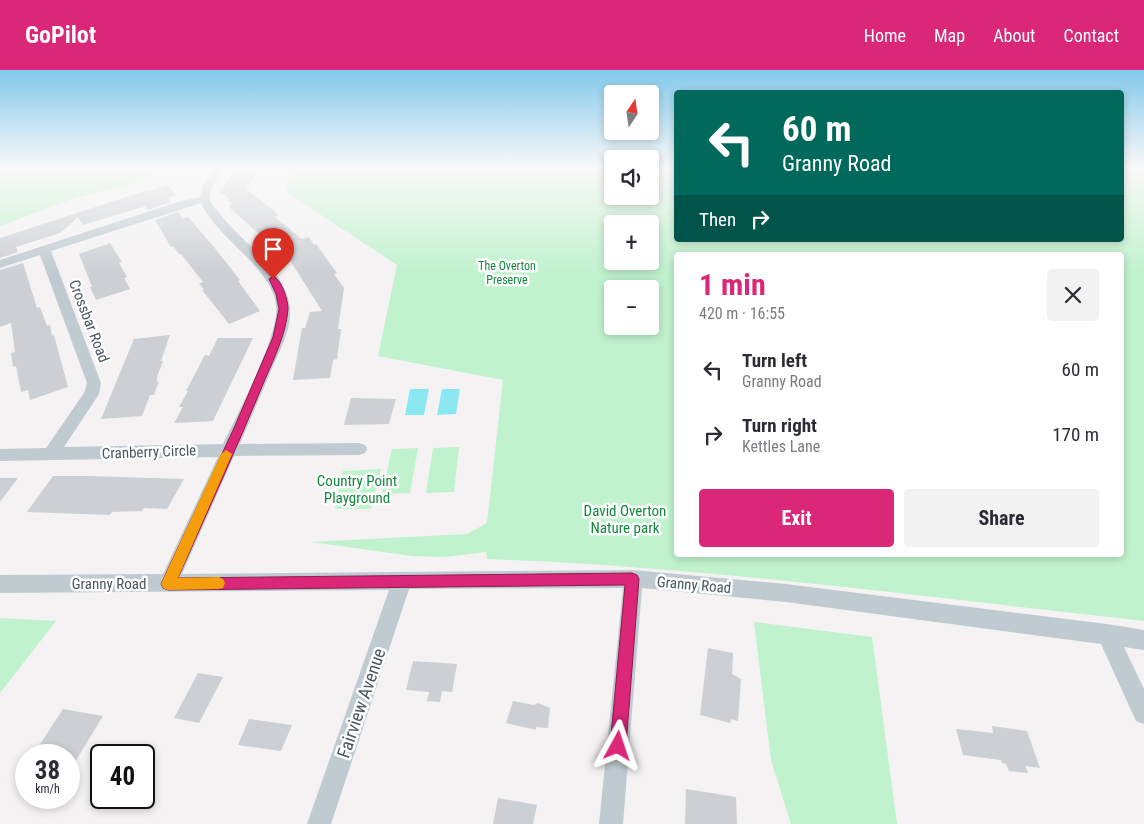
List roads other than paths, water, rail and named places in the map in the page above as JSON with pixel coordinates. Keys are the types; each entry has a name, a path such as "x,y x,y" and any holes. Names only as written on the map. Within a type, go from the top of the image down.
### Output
{"street":[{"path":"0,264 184,203"},
{"path":"168,584 278,337 283,309 281,294 273,279 220,224 208,203"},
{"name":"Crossbar Road","path":"44,249 94,383 91,394 51,454"},
{"name":"Cranberry Circle","path":"0,454 359,449"},
{"path":"611,824 632,579"},
{"name":"Granny Road","path":"0,584 632,579 786,593 1144,640"},
{"name":"Fairview Avenue","path":"319,824 402,581"},
{"path":"1107,634 1144,712"}],"water":[{"path":"410,389 429,389 424,415 405,415"},
{"path":"442,389 460,389 456,414 437,415"}],"park label":[{"name":"The Overton Preserve","path":"507,273"},
{"name":"Country Point Playground","path":"357,490"},
{"name":"David Overton Nature park","path":"625,520"}]}
